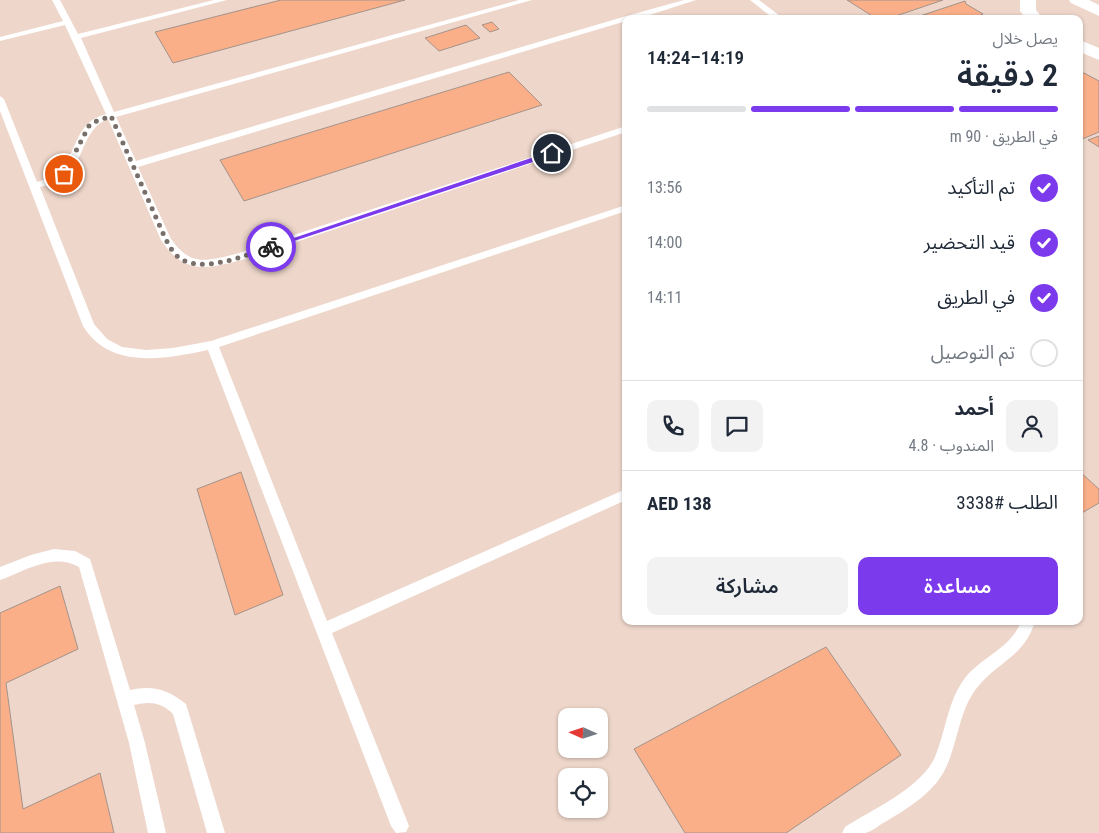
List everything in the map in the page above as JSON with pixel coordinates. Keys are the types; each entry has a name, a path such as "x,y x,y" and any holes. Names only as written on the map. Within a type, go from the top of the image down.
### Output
{"street":[{"path":"1028,0 1028,11 1032,15"},
{"path":"1077,0 1099,11"},
{"path":"1083,47 1099,55"}],"lane":[{"path":"56,0 76,37 166,240 175,254 192,264 211,264 238,258 622,130"},
{"path":"76,37 223,0"},
{"path":"34,186 64,174 89,126 94,122 528,0"},
{"path":"641,15 692,0"},
{"path":"754,0 775,15"},
{"path":"134,165 622,20"},
{"path":"0,39 68,22"},
{"path":"0,99 89,326 106,345 137,354 178,352 212,345 622,209"},
{"path":"212,345 400,826"},
{"path":"323,630 622,496"},
{"path":"0,574 38,559 58,554 77,557 85,563 137,743 157,833"},
{"path":"851,833 916,790 934,774 944,754 963,693 973,680 1013,646 1028,625"},
{"path":"125,699 146,694 159,695 170,700 180,708 216,833"}],"shaded area":[{"path":"0,0 1099,0 1099,833 0,833"}],"building":[{"path":"281,0 405,0 173,63 155,32"},
{"path":"847,0 943,0 899,15 871,15"},
{"path":"965,1 966,4 983,14 981,15 923,15"},
{"path":"492,22 499,29 490,32 482,25"},
{"path":"466,25 480,38 439,51 425,38"},
{"path":"509,72 542,105 244,201 220,160"},
{"path":"1083,73 1099,81 1099,132 1083,139"},
{"path":"1099,136 1099,147 1088,140"},
{"path":"241,472 283,595 235,615 197,489"},
{"path":"1083,475 1099,489 1099,503 1083,512"},
{"path":"60,586 78,649 6,683 23,809 100,773 114,833 0,833 0,613"},
{"path":"826,647 901,755 786,833 685,833 634,749"}],"way so far":[{"path":"64,174 89,126 94,122 111,116 166,240 175,254 192,264 211,264 238,258 271,247"}],"route":[{"path":"271,247 552,153"}]}
